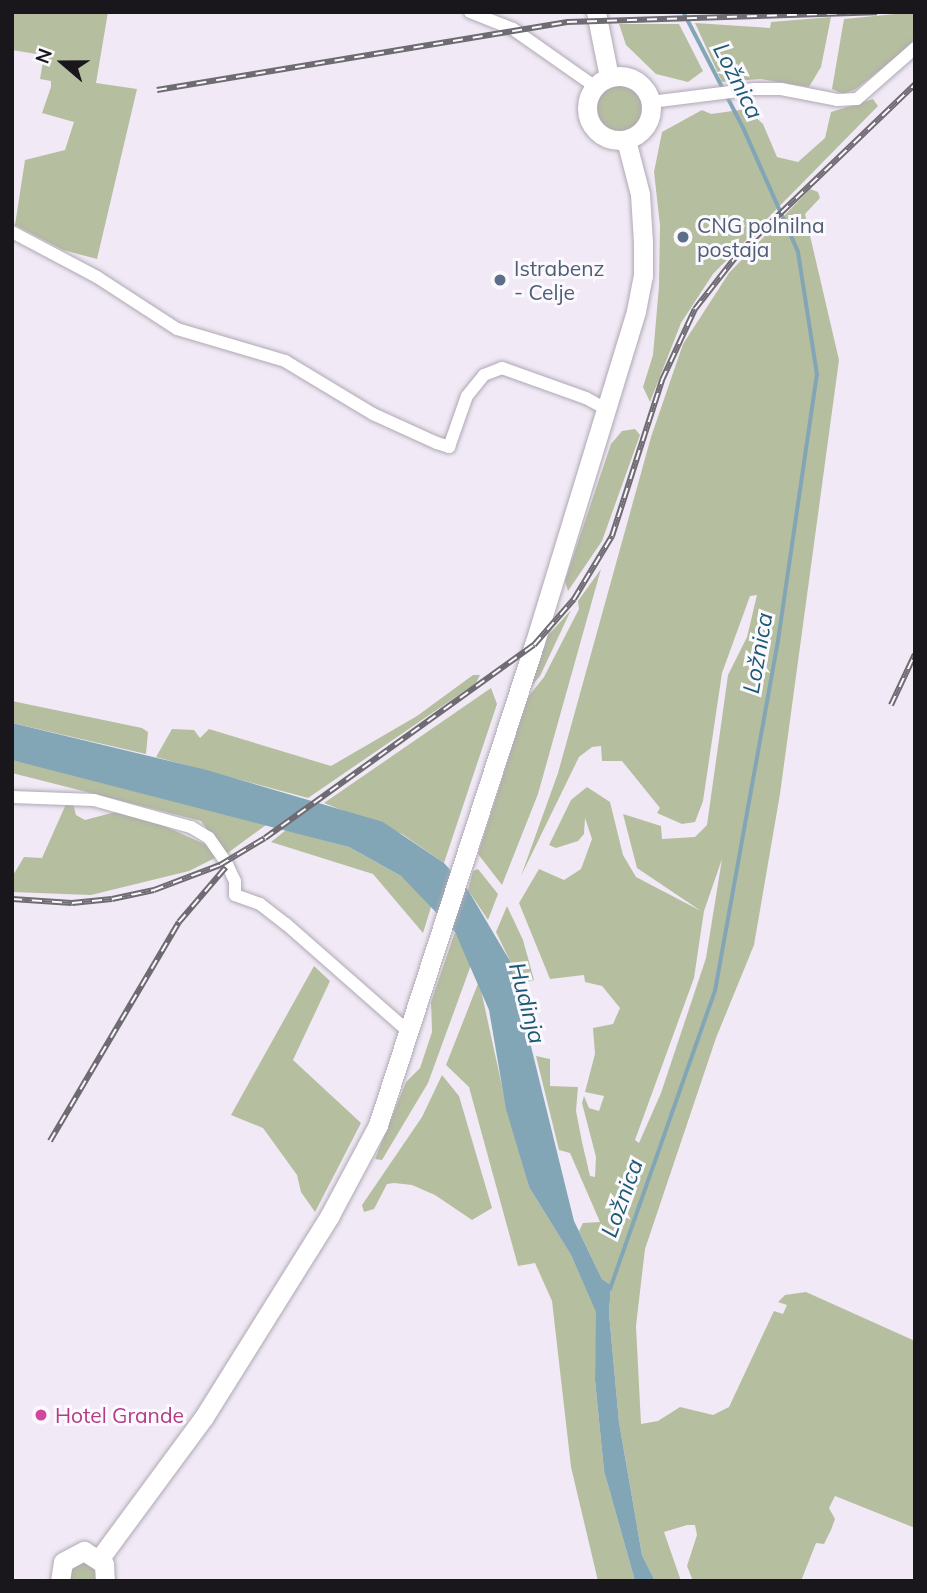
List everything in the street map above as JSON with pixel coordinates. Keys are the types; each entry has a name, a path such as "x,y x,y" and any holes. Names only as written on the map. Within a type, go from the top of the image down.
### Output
{"street":[{"path":"470,12 513,29 602,81 630,77 640,82 651,102 646,126 626,139 602,136 589,121 587,102 602,81 596,12"},
{"path":"651,102 754,89 781,89 837,100 857,99 915,48"},
{"path":"105,1581 100,1558 204,1417 330,1215 378,1125 617,380 643,276 640,194 626,139"},
{"path":"12,232 97,277 177,329 285,361 373,414 449,447 467,396 484,375 502,368 586,398 608,410"},
{"path":"12,797 94,800 140,810 200,832 228,865 235,895 260,904 286,923 408,1031"},
{"path":"60,1581 60,1568 72,1553 84,1551 100,1558"}],"green space":[{"path":"12,12 108,12 96,83 137,89 97,259 63,250 15,225 25,160 65,150 74,122 42,113 51,87 51,81 40,79 45,50 39,47 36,54 12,50"},
{"path":"915,12 915,39 900,54 856,89 843,94 832,89 844,19"},
{"path":"831,17 821,67 809,87 761,79 722,82 695,23 770,28 771,22"},
{"path":"619,24 679,24 703,71 688,82 656,74 626,45"},
{"path":"619,82 637,89 644,107 637,125 619,132 601,125 594,107 601,89"},
{"path":"873,99 878,106 713,274 681,323 650,402 643,387 653,355 659,286 660,225 654,172 662,132 702,110 711,114 747,109 763,124 777,157 798,162 825,138 831,112"},
{"path":"810,189 818,192 820,198 805,214 839,360 780,794 754,945 716,1038 645,1249 636,1326 641,1424 658,1421 680,1407 713,1415 729,1407 774,1311 783,1314 787,1305 778,1302 785,1295 806,1292 915,1341 915,1528 835,1496 829,1508 835,1519 831,1530 824,1544 816,1543 801,1581 693,1581 687,1566 697,1535 695,1525 687,1525 664,1532 681,1581 655,1581 642,1555 619,1422 609,1313 611,1285 602,1279 579,1231 583,1223 600,1222 570,1153 559,1150 536,1056 550,1059 550,1086 578,1087 576,1111 590,1176 595,1177 596,1157 582,1103 584,1096 589,1108 599,1111 604,1096 585,1092 595,1054 593,1028 613,1024 620,1008 602,986 585,982 584,975 550,979 519,903 539,869 564,880 581,869 592,839 585,818 584,834 578,841 556,848 549,845 571,800 587,787 610,802 623,855 636,877 701,911 637,868 623,814 661,826 662,839 695,837 707,825 728,675 747,637 757,595 750,596 722,673 703,801 695,822 682,824 657,813 660,808 622,761 602,761 601,746 592,747 579,757 521,876 558,773 651,437 683,344 729,273","holes":["722,859 706,958 661,1093 639,1143 635,1140 694,978 704,911"]},
{"path":"635,429 640,435 602,541 568,591 565,581 611,444 622,431"},
{"path":"601,569 538,794 502,885 478,854 528,697 544,677 579,609 578,601"},
{"path":"571,610 540,676 527,691 544,640"},
{"path":"473,675 480,675 476,683 308,798 156,757 172,729 194,730 200,738 209,729 331,766 417,716"},
{"path":"491,688 497,704 444,863 402,834 324,803"},
{"path":"12,701 142,728 148,732 146,754 12,723"},
{"path":"12,760 54,768 266,825 225,855 201,821 12,773"},
{"path":"73,803 76,815 85,820 119,811 153,821 211,847 217,857 189,871 91,895 12,892 12,877 24,857 42,858 66,804"},
{"path":"286,830 349,847 401,876 432,904 423,933 373,874 271,842"},
{"path":"478,869 498,894 488,920 468,890 473,871"},
{"path":"507,906 523,940 534,980 527,982 539,1029 529,1032 510,961 496,932"},
{"path":"455,932 471,965 428,1083 382,1160 375,1159 406,1082 420,1068 432,1032 431,1002"},
{"path":"314,966 330,981 293,1060 361,1123 315,1212 301,1192 297,1175 263,1128 231,1115"},
{"path":"479,981 507,1109 529,1187 571,1255 597,1313 595,1380 604,1471 635,1581 598,1581 571,1467 552,1301 535,1263 518,1266 469,1087 446,1065"},
{"path":"442,1075 459,1096 492,1208 472,1220 435,1195 412,1185 394,1183 387,1184 374,1209 364,1212 362,1205 422,1117"},
{"path":"76,1559 93,1561 99,1581 67,1581 69,1565"}],"water":[{"path":"12,723 207,770 383,822 444,863 468,890 510,961 574,1221 602,1279 611,1285 609,1313 619,1422 642,1555 655,1581 635,1581 604,1471 595,1380 596,1312 571,1255 529,1187 506,1109 489,1010 455,932 401,876 349,847 12,760"}],"waterway":[{"name":"Ložnica","path":"610,1289 715,991 778,641 817,375 798,252 743,128 683,12"}],"railway":[{"path":"157,90 567,22 877,12"},
{"path":"12,899 72,903 112,899 154,890 220,865 265,838 534,645 574,599 612,536 662,380 695,309 738,254 915,84"},
{"path":"891,705 915,654"},
{"path":"50,1141 179,922 226,867"}],"place":[{"name":"CNG polnilna postaja","path":"683,237"},
{"name":"Istrabenz - Celje","path":"500,280"},
{"name":"Hotel Grande","path":"41,1415"}],"water label":[{"name":"Hudinja","path":"527,1003"}]}
